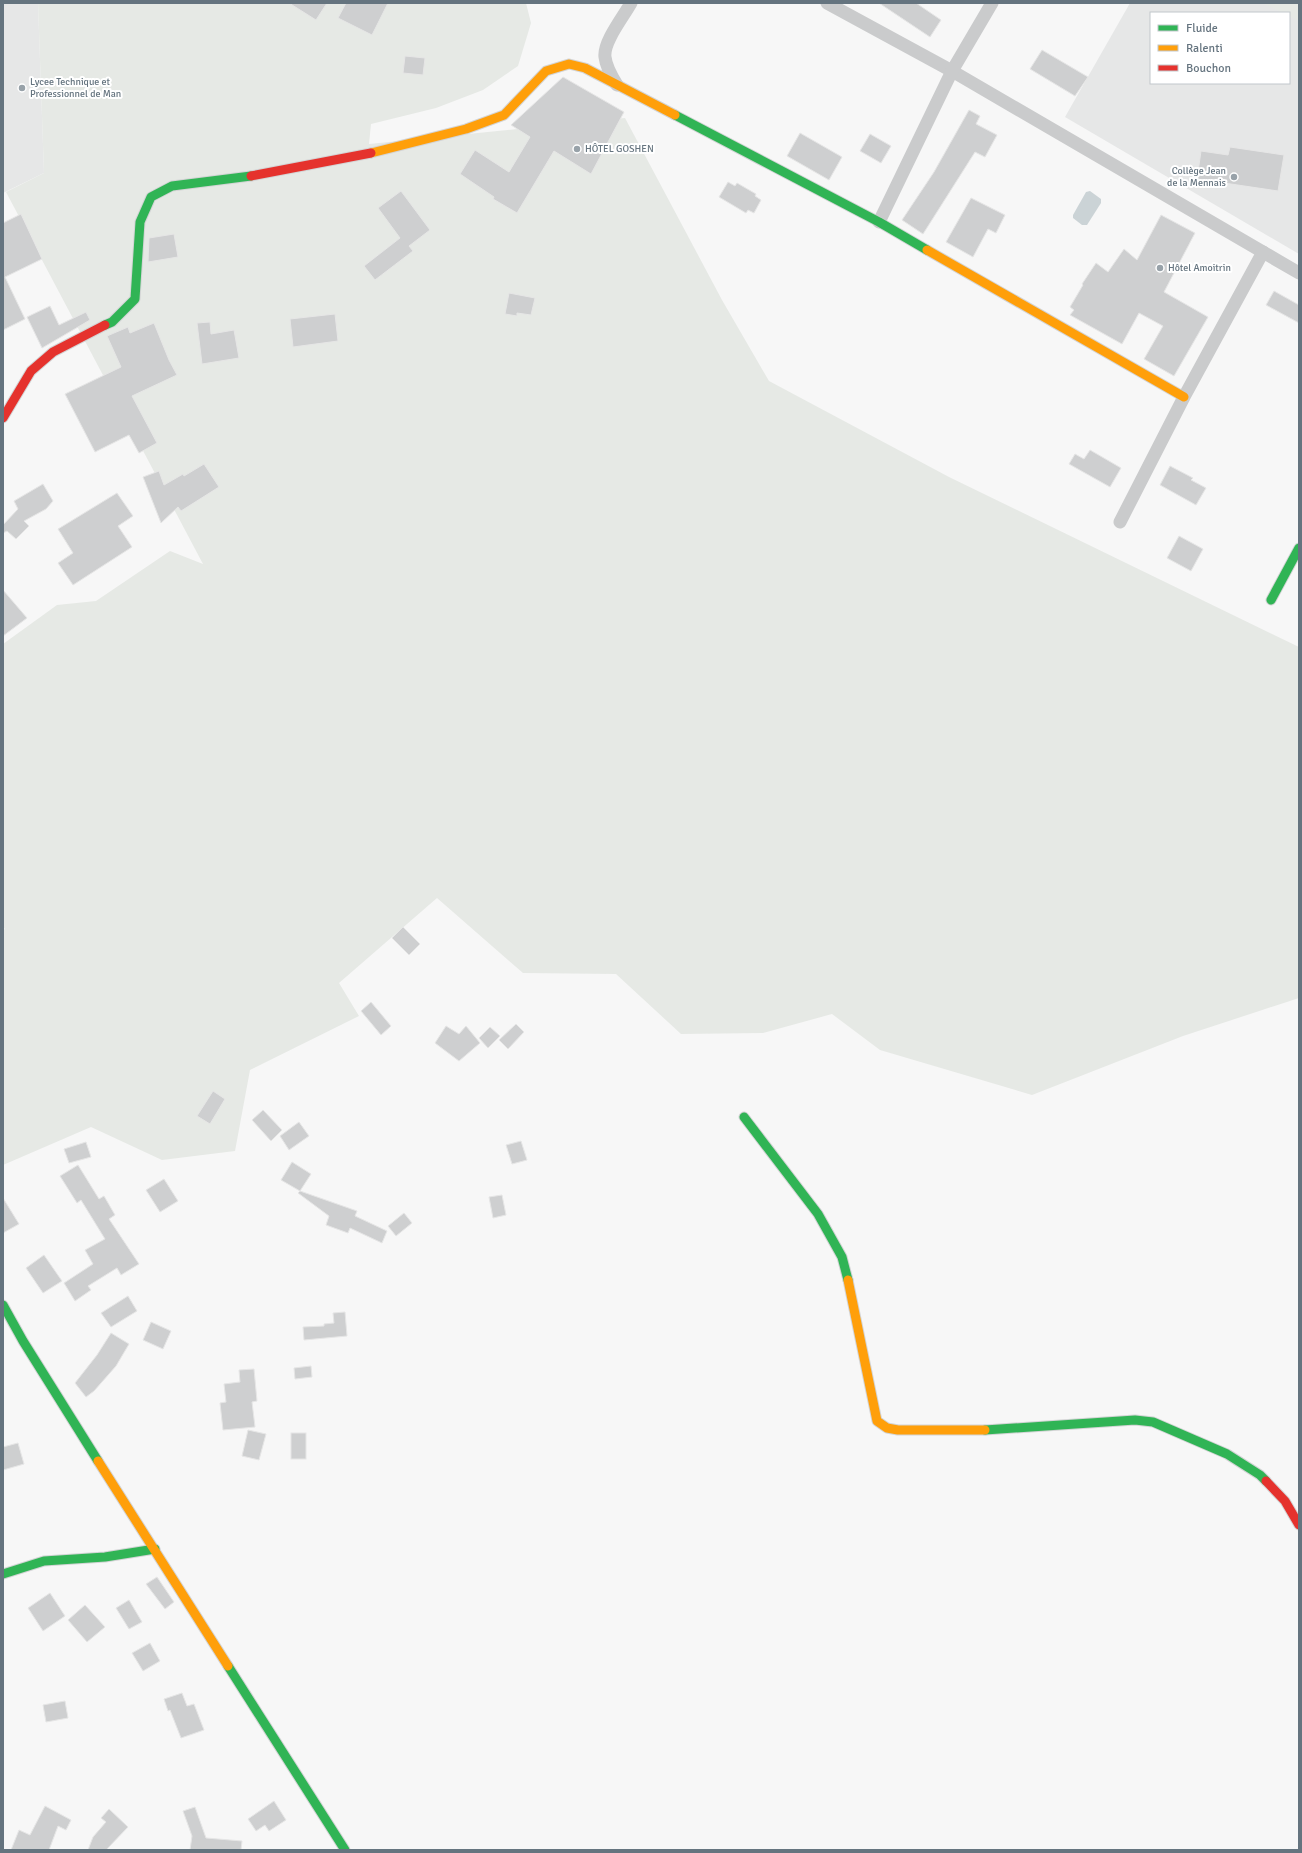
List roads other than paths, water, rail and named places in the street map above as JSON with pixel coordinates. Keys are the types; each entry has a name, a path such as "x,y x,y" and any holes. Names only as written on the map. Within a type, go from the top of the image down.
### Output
{"street":[{"path":"618,86 612,77 605,56 610,38 631,3"},
{"path":"827,3 952,71 1299,273"},
{"path":"879,222 952,71 992,3"},
{"path":"3,418 9,398 31,371 53,352 112,322 135,299 140,222 151,197 172,186 240,178 307,166 361,155 466,128 504,115 546,71 569,64 585,68 879,222 1184,397"},
{"path":"1120,522 1184,397 1263,252"},
{"path":"1271,600 1299,548"},
{"path":"744,1117 818,1214 842,1257 853,1301 877,1421 888,1428 898,1430 984,1430 1136,1420 1153,1422 1226,1454 1260,1475 1285,1501 1299,1526"},
{"path":"3,1305 51,1386 345,1850"},
{"path":"3,1574 44,1561 105,1557 155,1549"}],"place":[{"name":"Lycee Technique et Professionnel de Man","path":"22,88"},
{"name":"HÔTEL GOSHEN","path":"577,149"},
{"name":"Collège Jean de la Mennais","path":"1234,177"},
{"name":"Hôtel Amoitrin","path":"1160,268"}]}
